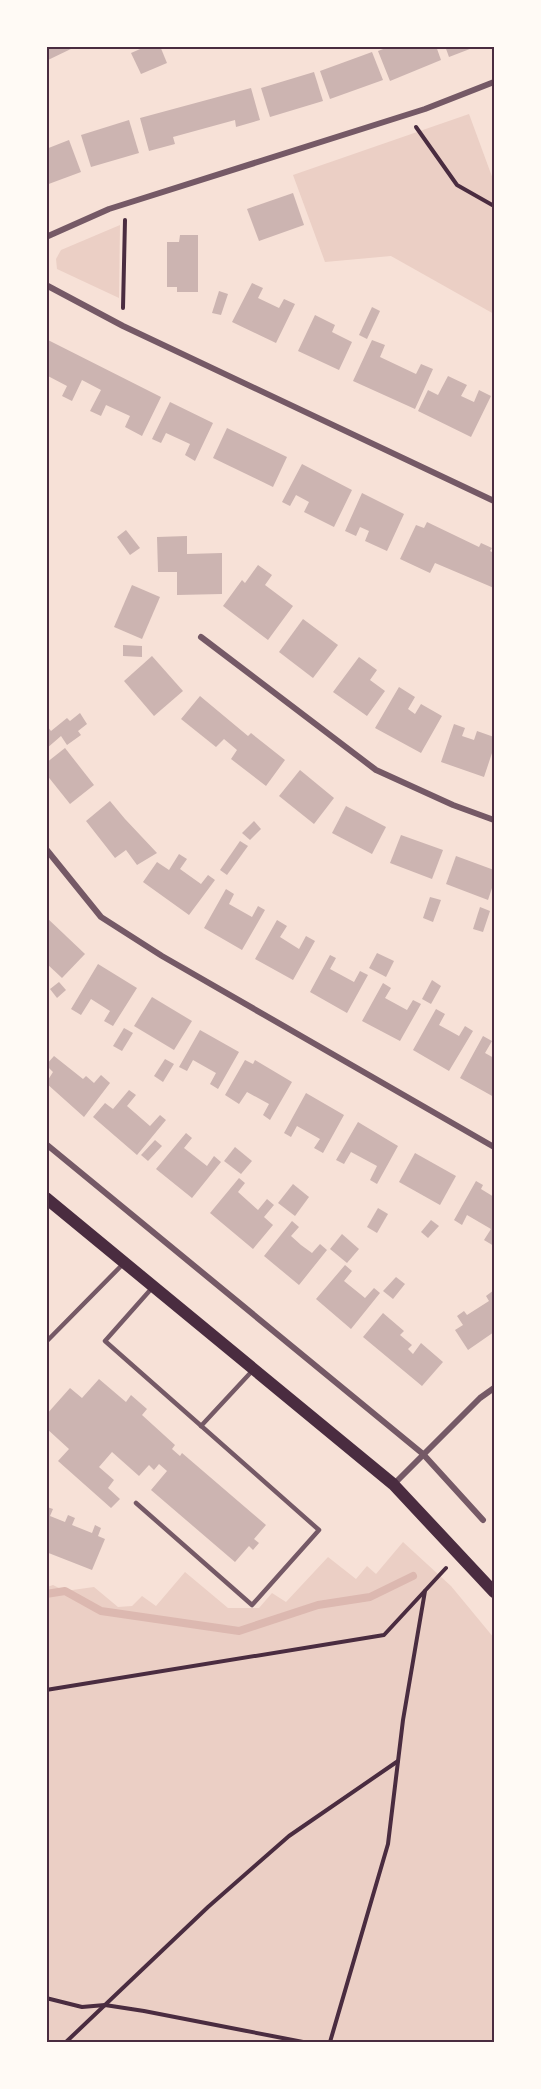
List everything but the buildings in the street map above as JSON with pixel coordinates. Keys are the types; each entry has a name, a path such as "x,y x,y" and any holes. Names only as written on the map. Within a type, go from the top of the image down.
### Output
{"main road":[{"path":"46,1198 393,1485 495,1592"}],"street":[{"path":"46,237 125,204 407,114 495,82"},
{"path":"46,285 123,326 495,501"},
{"path":"201,637 376,770 453,805 495,820"},
{"path":"46,849 101,917 162,956 495,1147"},
{"path":"46,1144 423,1454 483,1520"},
{"path":"393,1485 480,1398 495,1388"}],"lane":[{"path":"46,1342 125,1263"},
{"path":"136,1503 252,1605 318,1530 105,1341 153,1286"},
{"path":"201,1426 254,1369"}],"path":[{"path":"407,114 457,185 495,206"},
{"path":"123,326 125,204"},
{"path":"46,1690 384,1635 459,1553"},
{"path":"330,2043 388,1844 403,1720 425,1590"},
{"path":"66,2043 289,1836 399,1761"},
{"path":"46,1998 82,2007 105,2005 303,2043"}],"shaded area":[{"path":"469,114 494,182 494,314 391,256 325,262 293,175"},
{"path":"120,225 119,298 57,269 56,259 61,250"},
{"path":"403,1542 451,1586 494,1638 494,2042 47,2042 47,1587 53,1585 65,1591 94,1587 118,1607 132,1606 142,1596 156,1606 185,1572 228,1608 259,1608 272,1593 286,1602 328,1557 356,1579 367,1566 376,1574"}],"waterway":[{"path":"46,1594 65,1591 101,1611 239,1631 318,1605 370,1597 413,1576"}]}
